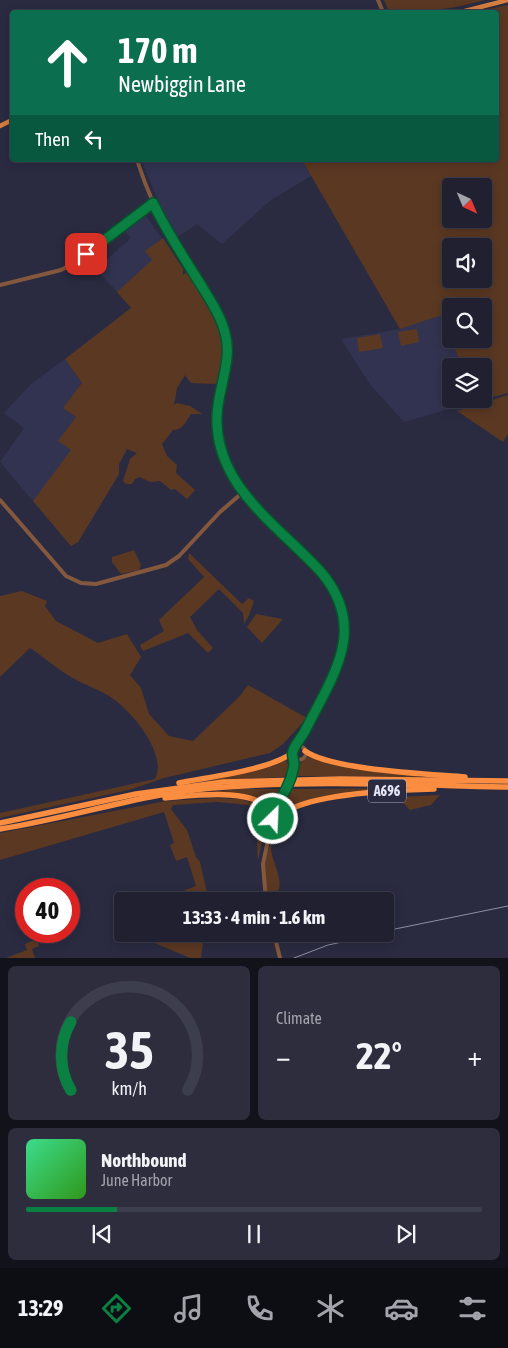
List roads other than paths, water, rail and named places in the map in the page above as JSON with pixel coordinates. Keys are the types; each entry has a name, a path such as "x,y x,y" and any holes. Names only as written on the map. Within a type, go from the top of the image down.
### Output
{"highway":[{"name":"A696","path":"304,749 320,758 367,768 508,782"},
{"name":"A696","path":"111,799 135,791 252,768 284,758 294,752"},
{"name":"A696","path":"0,823 177,787 247,780 498,781"},
{"name":"A696","path":"0,829 122,802 174,793 251,786 380,785 508,787"},
{"name":"A696","path":"283,814 303,805 368,793 493,787"},
{"name":"A696","path":"122,802 200,795 233,796 260,801 272,814"}],"main road":[{"path":"469,10 508,0"}],"street":[{"path":"138,162 153,203 214,308 225,331 228,343 217,410 217,426 226,465 242,493 321,572 334,591 342,610 345,639 341,660 294,752 294,766 284,796 283,814 272,827"},
{"path":"0,285 62,270 76,262 153,203"},
{"path":"0,500 66,576 81,583 96,584 173,561 220,512 242,493"},
{"path":"294,766 305,756 302,738"},
{"path":"294,752 304,749"},
{"path":"294,752 301,760"},
{"path":"265,892 263,861 272,827 272,814 284,796"},
{"path":"276,806 281,806 283,814"},
{"path":"272,814 283,814"},
{"path":"276,942 280,958"}],"tram line":[{"path":"394,929 508,906"},
{"path":"294,958 328,945 342,942"}]}
